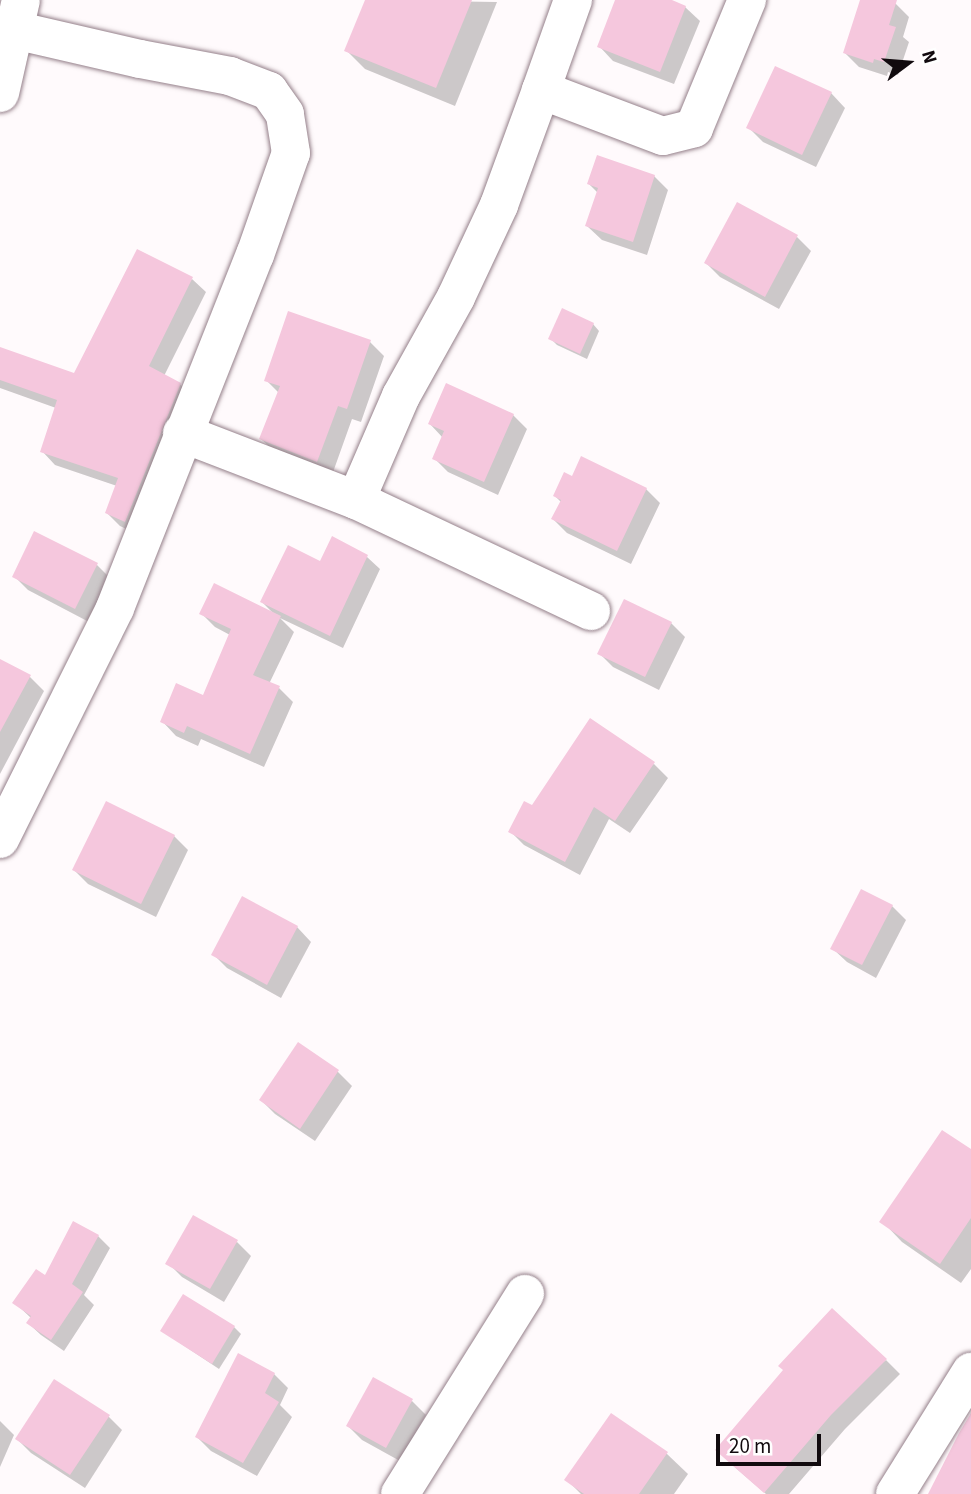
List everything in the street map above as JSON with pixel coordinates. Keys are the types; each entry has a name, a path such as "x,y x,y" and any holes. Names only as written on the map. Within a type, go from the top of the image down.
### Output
{"street":[{"path":"356,500 401,396 456,297 499,205 573,0"},
{"path":"541,90 663,136 694,128 747,0"},
{"path":"0,93 17,15 141,59 230,76 269,91 285,114 291,153 285,176 115,608 0,839"},
{"path":"182,433 356,500 591,611"},
{"path":"400,1494 525,1294"},
{"path":"895,1494 971,1373"}],"building":[{"path":"365,0 472,0 436,88 344,51"},
{"path":"615,0 672,0 686,6 660,72 597,47"},
{"path":"860,0 897,0 889,25 896,27 884,62 874,59 873,63 843,53"},
{"path":"775,66 832,92 802,155 746,128"},
{"path":"597,155 655,175 633,242 585,226 598,188 587,184"},
{"path":"737,202 798,235 765,297 704,263"},
{"path":"137,249 193,277 149,366 181,383 125,522 105,513 118,478 40,452 57,400 0,380 0,347 74,373"},
{"path":"562,308 594,323 580,354 548,339"},
{"path":"288,311 371,340 347,409 338,406 317,462 259,439 280,386 264,381"},
{"path":"446,383 514,414 484,482 432,459 444,431 428,424"},
{"path":"581,456 647,488 617,551 551,519 561,500 553,496 564,472 572,476"},
{"path":"34,531 98,563 75,609 12,577"},
{"path":"332,536 368,555 330,636 260,602 288,545 320,561"},
{"path":"214,583 281,616 253,675 280,686 250,754 187,726 184,733 160,722 176,683 203,695 231,629 199,614"},
{"path":"624,599 672,622 645,677 597,654"},
{"path":"0,659 31,675 0,732"},
{"path":"590,718 655,762 615,821 594,807 565,862 508,832 524,801 532,805"},
{"path":"106,801 175,835 141,904 72,870"},
{"path":"861,889 893,905 862,965 830,949"},
{"path":"242,896 298,926 267,985 211,955"},
{"path":"298,1042 339,1070 300,1129 259,1100"},
{"path":"942,1130 971,1149 971,1218 940,1264 879,1222"},
{"path":"193,1215 238,1240 210,1289 165,1264"},
{"path":"73,1221 99,1235 72,1284 83,1292 51,1340 26,1323 31,1316 12,1303 36,1269 45,1275"},
{"path":"183,1294 235,1326 212,1364 160,1331"},
{"path":"832,1308 887,1359 831,1415 764,1493 715,1450 783,1370 778,1366"},
{"path":"238,1353 275,1373 265,1393 279,1402 243,1463 195,1437"},
{"path":"373,1377 413,1399 386,1448 346,1426"},
{"path":"54,1379 110,1415 70,1475 15,1439"},
{"path":"611,1413 668,1452 639,1494 584,1494 564,1480"},
{"path":"971,1413 971,1494 928,1494 959,1433"}]}
